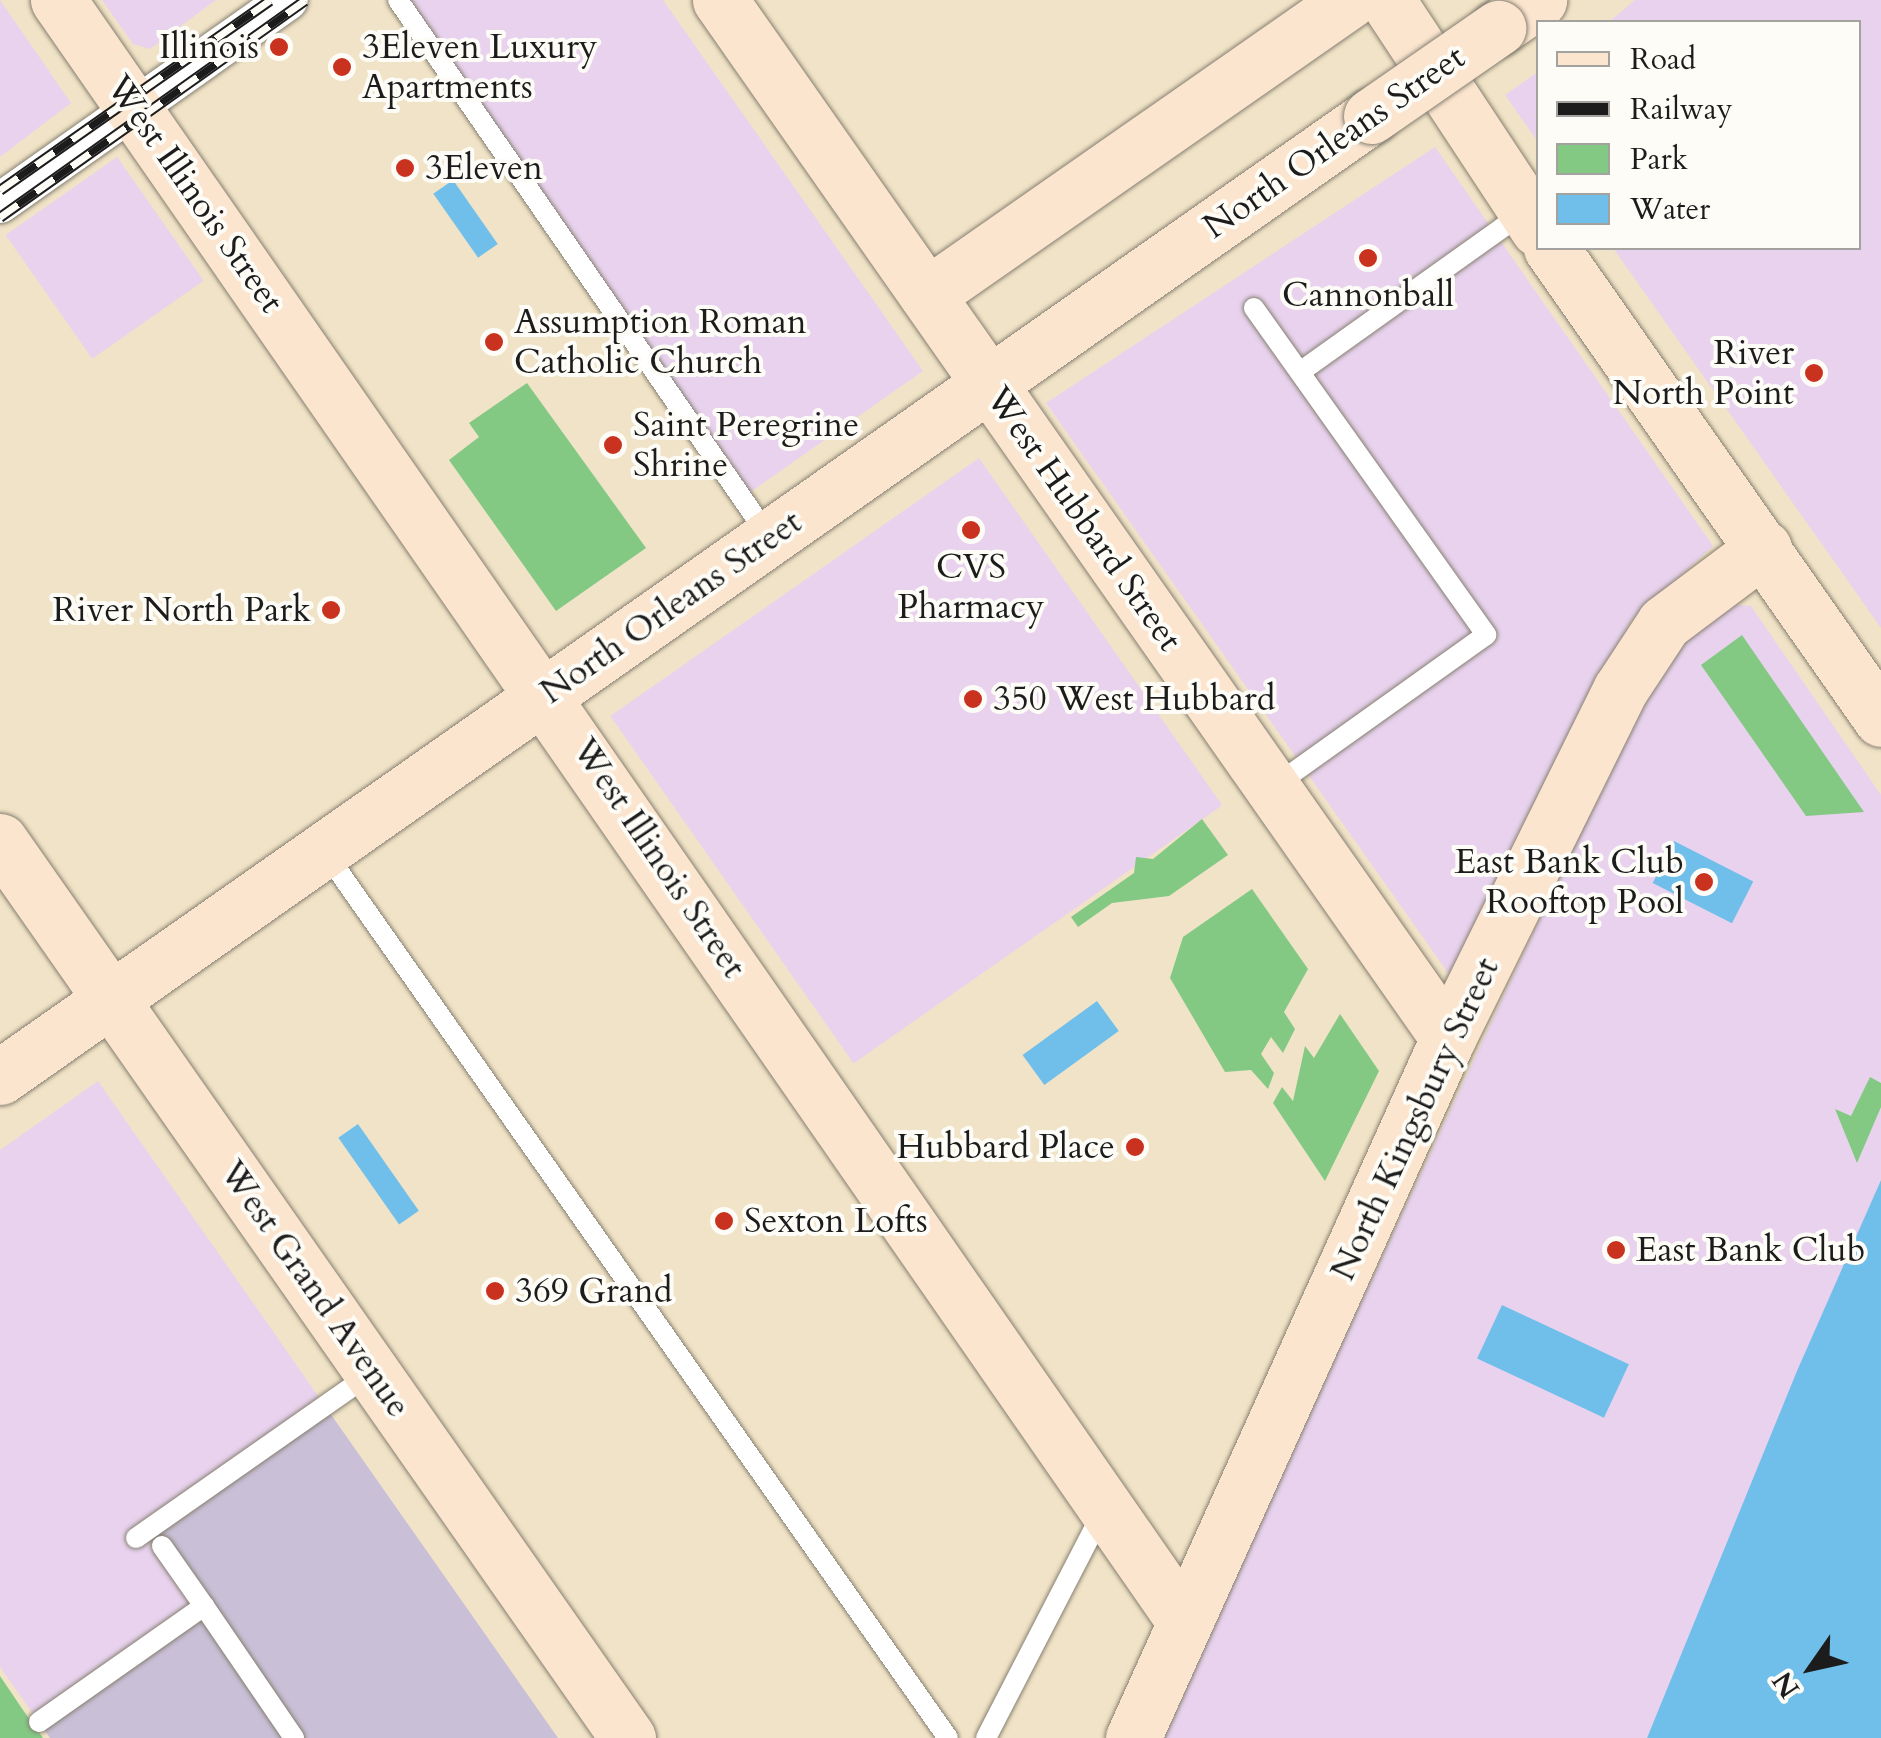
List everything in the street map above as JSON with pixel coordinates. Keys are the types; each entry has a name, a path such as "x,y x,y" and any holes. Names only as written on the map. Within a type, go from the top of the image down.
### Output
{"main road":[{"name":"West Illinois Street","path":"58,0 547,695 1184,1622"},
{"name":"West Hubbard Street","path":"720,0 1448,1038"},
{"path":"927,295 1350,0"},
{"path":"1388,0 1536,226"},
{"name":"North Orleans Street","path":"0,1077 1538,0"},
{"path":"1553,250 1881,718"},
{"name":"North Kingsbury Street","path":"1133,1738 1448,1038 1620,690 1664,623 1764,548"},
{"name":"West Grand Avenue","path":"0,840 628,1738"}],"street":[{"path":"0,203 288,0"}],"lane":[{"path":"398,0 769,537"},
{"path":"1300,372 1536,230"},
{"path":"1254,308 1486,636 1273,787"},
{"path":"324,850 948,1738"},
{"path":"136,1538 374,1372"},
{"path":"986,1738 1105,1507"},
{"path":"162,1546 294,1738"},
{"path":"39,1722 204,1606"}],"shaded area":[{"path":"0,0 71,103 0,157"},
{"path":"102,0 216,0 150,49 133,44"},
{"path":"398,0 663,0 923,371 742,498"},
{"name":"River North Point","path":"1635,0 1881,0 1881,628 1614,250 1861,250 1861,20 1611,20"},
{"path":"1536,73 1536,139 1505,95"},
{"path":"1435,147 1713,546 1630,622 1458,987 1046,403"},
{"path":"117,157 204,281 92,359 6,235"},
{"path":"979,458 1222,805 854,1063 610,716"},
{"name":"East Bank Club","path":"1728,604 1751,606 1881,795 1881,1180 1647,1738 1158,1738 1655,671"},
{"path":"98,1081 325,1406 150,1529 204,1606 39,1722 0,1667 0,1150"},
{"path":"325,1406 558,1738 50,1738 39,1722 204,1607 150,1528"}],"green space":[{"path":"527,383 646,548 556,611 449,460 479,437 469,423"},
{"path":"1742,635 1864,812 1806,816 1701,665"},
{"path":"1202,819 1228,855 1169,896 1112,903 1078,927 1071,917 1134,873 1136,857 1153,859"},
{"path":"1252,889 1308,969 1284,1012 1295,1029 1283,1053 1271,1037 1261,1054 1274,1073 1268,1089 1251,1070 1225,1072 1170,978 1183,937"},
{"path":"1340,1014 1379,1071 1325,1181 1273,1103 1282,1087 1293,1101 1305,1046 1314,1058"},
{"path":"1870,1077 1881,1083 1881,1107 1857,1163 1835,1109 1851,1116"},
{"path":"0,1676 23,1710 43,1738 0,1738"}],"water":[{"path":"453,180 498,244 478,258 433,194"},
{"name":"East Bank Club Rooftop Pool","path":"1674,841 1753,881 1732,923 1653,883"},
{"path":"1097,1001 1119,1031 1044,1085 1023,1055"},
{"path":"358,1124 419,1211 399,1225 338,1138"},
{"path":"1881,1180 1881,1738 1647,1738 1797,1371"},
{"path":"1502,1305 1629,1364 1604,1418 1477,1358"}],"railway":[{"path":"0,190 270,0"},
{"path":"0,217 305,0"}],"place":[{"name":"Illinois","path":"279,47"},
{"name":"3Eleven Luxury Apartments","path":"342,67"},
{"name":"3Eleven","path":"405,168"},
{"name":"Cannonball","path":"1368,258"},
{"name":"Assumption Roman Catholic Church","path":"494,342"},
{"name":"River North Point","path":"1814,373"},
{"name":"Saint Peregrine Shrine","path":"613,445"},
{"name":"CVS Pharmacy","path":"971,530"},
{"name":"River North Park","path":"331,610"},
{"name":"350 West Hubbard","path":"973,699"},
{"name":"East Bank Club Rooftop Pool","path":"1704,882"},
{"name":"Hubbard Place","path":"1135,1147"},
{"name":"Sexton Lofts","path":"724,1221"},
{"name":"East Bank Club","path":"1616,1250"},
{"name":"369 Grand","path":"495,1291"}]}
